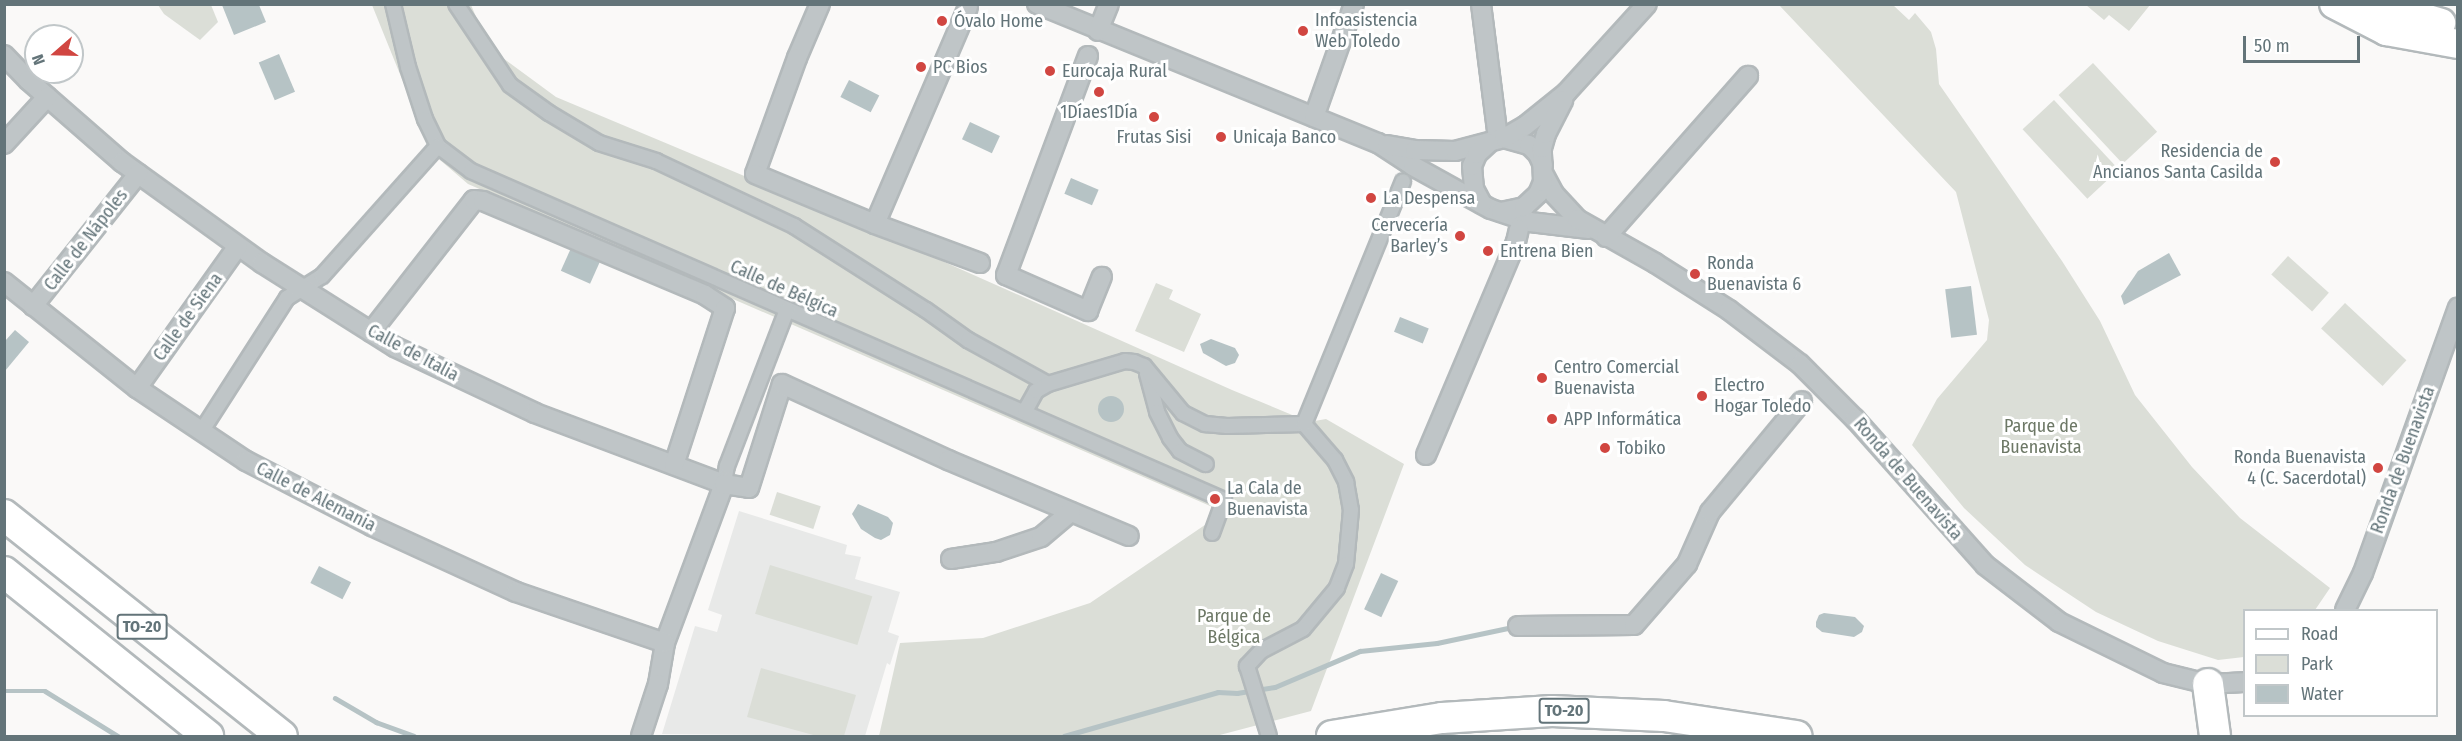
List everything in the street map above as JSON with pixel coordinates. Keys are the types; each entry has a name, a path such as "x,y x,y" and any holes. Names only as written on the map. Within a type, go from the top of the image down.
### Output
{"highway":[{"name":"TO-20","path":"4,515 282,736"},
{"name":"TO-20","path":"4,572 208,736"},
{"path":"2208,684 2214,736"},
{"name":"TO-20","path":"1332,736 1442,718 1552,711 1664,716 1796,736"}],"main road":[{"path":"2334,4 2386,31 2457,44"},
{"path":"2377,4 2403,14 2457,26"}],"street":[{"name":"Calle de Bélgica","path":"393,4 408,68 425,119 438,146 471,171 787,310 1025,411 1224,500 1212,533"},
{"path":"456,4 510,85 549,113 599,143 656,161 794,226 926,310 968,340 1048,384"},
{"path":"820,4 797,58 755,174 874,224 980,263"},
{"name":"Ronda de Buenavista","path":"1037,4 1098,32 1378,143 1413,166 1501,212 1530,222 1598,233"},
{"path":"1098,32 1109,4"},
{"path":"1314,117 1354,4"},
{"path":"1481,4 1497,140"},
{"name":"Ronda de Buenavista","path":"1378,143 1415,150 1468,149 1497,140 1526,126 1566,93 1647,4"},
{"path":"874,224 968,7"},
{"name":"Calle de Italia","path":"4,55 47,97 138,174 238,246 395,347 535,413 724,484"},
{"path":"1088,56 1006,275 1088,311 1102,277"},
{"path":"1598,233 1748,76"},
{"name":"Ronda de Buenavista","path":"1501,212 1524,207 1534,200 1543,183 1546,134 1566,93"},
{"path":"4,144 47,97"},
{"name":"Ronda de Buenavista","path":"1482,204 1474,189 1472,166 1477,154 1497,140 1529,145 1538,154 1543,170 1566,209 1598,233 1655,262 1721,304 1800,364 1855,419 1985,565 2059,622 2163,673 2208,684 2243,682"},
{"path":"201,432 287,298 322,276 438,146"},
{"name":"Calle de Nápoles","path":"33,306 138,174"},
{"path":"1304,424 1403,181"},
{"path":"371,332 474,200 483,201 705,295 725,308 674,465"},
{"path":"1426,455 1515,247 1519,229"},
{"name":"Calle de Siena","path":"137,388 238,246"},
{"name":"Calle de Alemania","path":"4,282 137,388 256,467 372,526 506,588 665,643"},
{"name":"Ronda de Buenavista","path":"2345,609 2363,573 2457,307"},
{"path":"641,736 658,684 665,643 724,484 727,466 787,310"},
{"path":"1025,411 1036,391 1048,384 1125,361 1144,366 1183,413 1205,424 1227,426 1304,424"},
{"path":"1144,366 1157,412 1170,438 1180,451 1206,464"},
{"path":"724,484 749,488 782,384 1129,536"},
{"path":"1518,626 1634,625 1687,564 1710,512 1802,401"},
{"path":"1269,736 1247,666 1261,651 1303,629 1337,588 1346,564 1351,510 1346,482 1335,460 1304,424"},
{"path":"951,560 996,552 1041,537 1071,512"}],"shaded area":[{"path":"739,511 847,545 845,554 861,557 855,579 900,592 888,632 899,636 890,665 887,663 865,736 662,734 695,626 717,632 722,615 708,610"}],"green space":[{"path":"158,5 211,5 218,22 200,40 164,14"},
{"name":"Parque de Bélgica","path":"372,5 471,5 477,19 503,58 556,97 868,228 1232,390 1309,422 1326,419 1404,464 1311,711 1216,736 879,736 900,643 983,638 1090,603 1224,512 468,184 440,160 429,146"},
{"name":"Parque de Buenavista","path":"1779,5 1893,5 1909,20 1915,13 1931,32 1936,49 1939,84 2062,261 2100,321 2135,395 2192,467 2240,518 2330,588 2316,609 2243,609 2243,657 2218,660 2158,641 2096,612 2025,565 1964,508 1912,445 1937,399 1987,340 1989,320 1956,192"},
{"path":"2086,5 2150,5 2129,31 2109,15 2104,20"},
{"path":"2093,63 2157,132 2123,164 2059,95"},
{"path":"2054,100 2119,169 2087,199 2023,129"},
{"path":"2288,256 2329,293 2312,311 2271,275"},
{"path":"1156,283 1173,290 1169,299 1201,314 1184,352 1135,331"},
{"path":"2345,303 2406,360 2383,386 2321,329"},
{"path":"777,492 821,506 813,529 770,515"},
{"path":"770,565 872,596 857,645 755,614"},
{"path":"761,668 856,695 844,736 817,736 747,717"}],"water":[{"path":"222,5 259,5 266,22 234,35"},
{"path":"279,54 295,92 275,100 259,63"},
{"path":"849,80 879,95 871,112 840,97"},
{"path":"970,122 1000,136 992,153 962,139"},
{"path":"1071,178 1099,190 1092,205 1064,194"},
{"path":"571,248 600,261 590,284 561,271"},
{"path":"2169,253 2181,275 2124,305 2121,296 2138,271"},
{"path":"1971,286 1977,335 1951,338 1945,289"},
{"path":"1400,317 1429,329 1423,343 1394,332"},
{"path":"15,330 29,342 5,371 5,341"},
{"path":"1211,339 1235,348 1239,355 1235,363 1226,366 1203,353 1200,344"},
{"path":"1111,396 1120,400 1124,409 1120,418 1111,422 1102,418 1098,409 1102,400"},
{"path":"858,504 888,517 893,523 890,535 881,540 861,529 852,514"},
{"path":"319,566 351,582 342,599 310,583"},
{"path":"1381,573 1398,581 1381,617 1364,609"},
{"path":"1824,613 1855,617 1864,626 1862,632 1854,637 1822,632 1816,627 1816,622 1819,615"}],"waterway":[{"path":"1064,736 1218,692 1237,693 1275,687 1360,651 1437,643 1513,627"},
{"path":"4,691 45,691 118,736"},
{"path":"335,698 376,722 414,736"}],"place":[{"name":"Óvalo Home","path":"942,21"},
{"name":"Infoasistencia Web Toledo","path":"1303,31"},
{"name":"PC Bios","path":"921,67"},
{"name":"Eurocaja Rural","path":"1050,71"},
{"name":"1Díaes1Día","path":"1099,92"},
{"name":"Frutas Sisi","path":"1154,117"},
{"name":"Unicaja Banco","path":"1221,137"},
{"name":"Residencia de Ancianos Santa Casilda","path":"2275,162"},
{"name":"La Despensa","path":"1371,198"},
{"name":"Cervecería Barley’s","path":"1460,236"},
{"name":"Entrena Bien","path":"1488,251"},
{"name":"Ronda Buenavista 6","path":"1695,274"},
{"name":"Centro Comercial Buenavista","path":"1542,378"},
{"name":"Electro Hogar Toledo","path":"1702,396"},
{"name":"APP Informática","path":"1552,419"},
{"name":"Tobiko","path":"1605,448"},
{"name":"Ronda Buenavista 4 (C. Sacerdotal)","path":"2378,468"},
{"name":"La Cala de Buenavista","path":"1215,499"}]}
